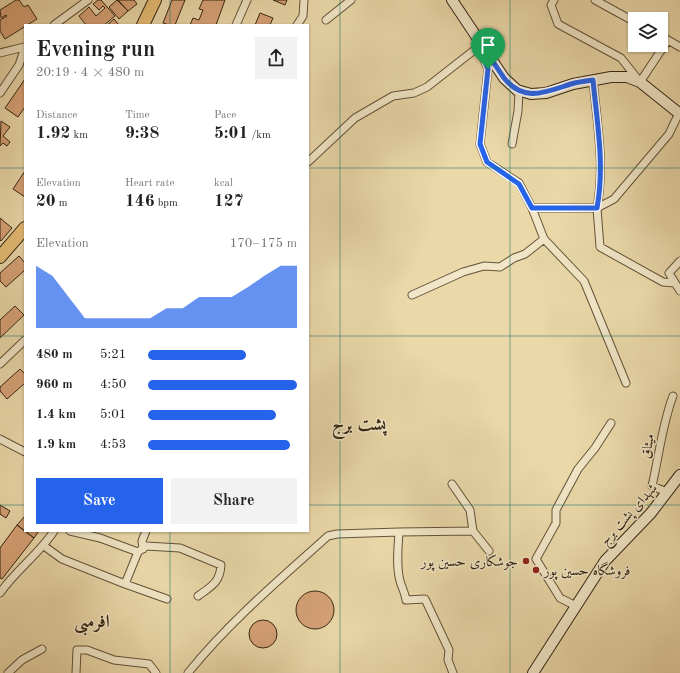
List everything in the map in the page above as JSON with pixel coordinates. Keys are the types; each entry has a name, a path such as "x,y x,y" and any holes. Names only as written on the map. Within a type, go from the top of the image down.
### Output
{"main road":[{"path":"143,24 155,0"},
{"path":"152,24 164,0"},
{"path":"1,260 24,229"},
{"path":"1,260 24,241"}],"street":[{"path":"55,24 88,0"},
{"path":"236,24 247,0"},
{"path":"298,24 303,16 304,0"},
{"path":"326,20 351,0"},
{"path":"452,0 481,47 504,78 519,91 531,94 546,93 573,84 593,80 627,77 640,82"},
{"path":"532,208 597,208 614,199 669,134 679,114 640,82 621,58 558,24 551,5 554,0"},
{"path":"595,0 628,18"},
{"path":"668,40 680,47"},
{"path":"0,53 24,47"},
{"path":"309,161 354,118 394,96 414,93 427,87 481,47"},
{"path":"481,47 488,69 480,144 487,162 519,184 532,208 544,239 584,281 626,383"},
{"path":"0,93 19,65 24,50"},
{"path":"640,82 660,52"},
{"path":"593,80 602,164 602,185 597,208 600,247 663,282 675,283"},
{"path":"512,144 518,111 519,91"},
{"path":"412,295 463,272 484,266 500,267 514,258 524,254 544,239"},
{"path":"680,261 669,273 680,291"},
{"path":"0,364 24,341"},
{"name":"میثاق","path":"667,492 652,486 660,453 661,435 673,396"},
{"path":"576,606 560,598 536,559 556,523 556,510 578,469 595,448 611,423"},
{"path":"0,439 24,451"},
{"name":"شهدای پشت برج","path":"533,673 605,560 650,513 680,475"},
{"path":"452,484 470,510 473,531 489,551"},
{"path":"188,673 243,612 328,536 337,534 473,531"},
{"path":"0,593 12,575 44,546 53,532"},
{"path":"74,532 141,550"},
{"path":"125,584 141,550 142,541 146,532"},
{"path":"399,532 398,550 400,575 406,600 425,599 449,650 448,660 453,673"},
{"path":"44,546 62,559 167,599"},
{"path":"141,550 146,546 180,548 221,565 220,576 214,585 198,596"},
{"path":"8,673 22,660 42,649"},
{"path":"76,673 77,650 87,650 114,660 149,664 156,673"}],"building":[{"path":"16,0 19,0 24,7 28,5 37,19 29,24 24,24 24,27 5,39 0,31 0,20 7,16 6,15 1,18 0,10"},
{"path":"98,0 101,0 115,16 105,24 85,24 79,16 89,7 96,16 105,8 103,6 99,10 93,4"},
{"path":"117,0 128,11 119,19 109,7"},
{"path":"118,0 134,0 137,4 128,11"},
{"path":"172,0 185,0 175,24 163,23"},
{"path":"203,0 225,0 216,24 190,24 193,18 199,20 203,10 199,9"},
{"path":"273,0 287,0 285,5"},
{"path":"260,13 273,18 270,24 255,24"},
{"path":"114,19 118,24 108,24"},
{"path":"24,80 24,108 18,117 5,108"},
{"path":"1,121 10,127 3,136 10,142 7,146 3,143 0,146"},
{"path":"24,172 24,196 13,189"},
{"path":"0,218 12,228 1,241 0,240"},
{"path":"19,256 24,262 24,271 6,287 0,281 0,273"},
{"path":"15,306 24,315 0,338 0,320"},
{"path":"20,369 24,373 24,384 7,399 0,391 0,387"},
{"path":"0,505 10,511 6,518 0,514"},
{"path":"24,517 24,530 17,525"},
{"path":"17,525 24,532 34,538 2,579 0,578 0,548"},
{"path":"26,532 38,532 34,538"},
{"path":"315,591 328,597 334,610 328,623 315,629 302,623 296,610 302,597"},
{"path":"263,620 273,624 277,634 273,644 263,648 253,644 249,634 253,624"}],"place":[{"name":"جوشکاری حسین پور","path":"526,561"},
{"name":"فروشگاه حسین پور","path":"536,570"}],"district":[{"name":"پشت برج","path":"359,424"},
{"name":"افرمبی","path":"92,621"}],"route":[{"path":"484,47 504,78 517,90 531,94 546,93 573,84 593,80 602,164 602,185 597,208 532,208 519,184 510,176 487,162 480,144 488,69 484,56 480,50 484,47"}]}
